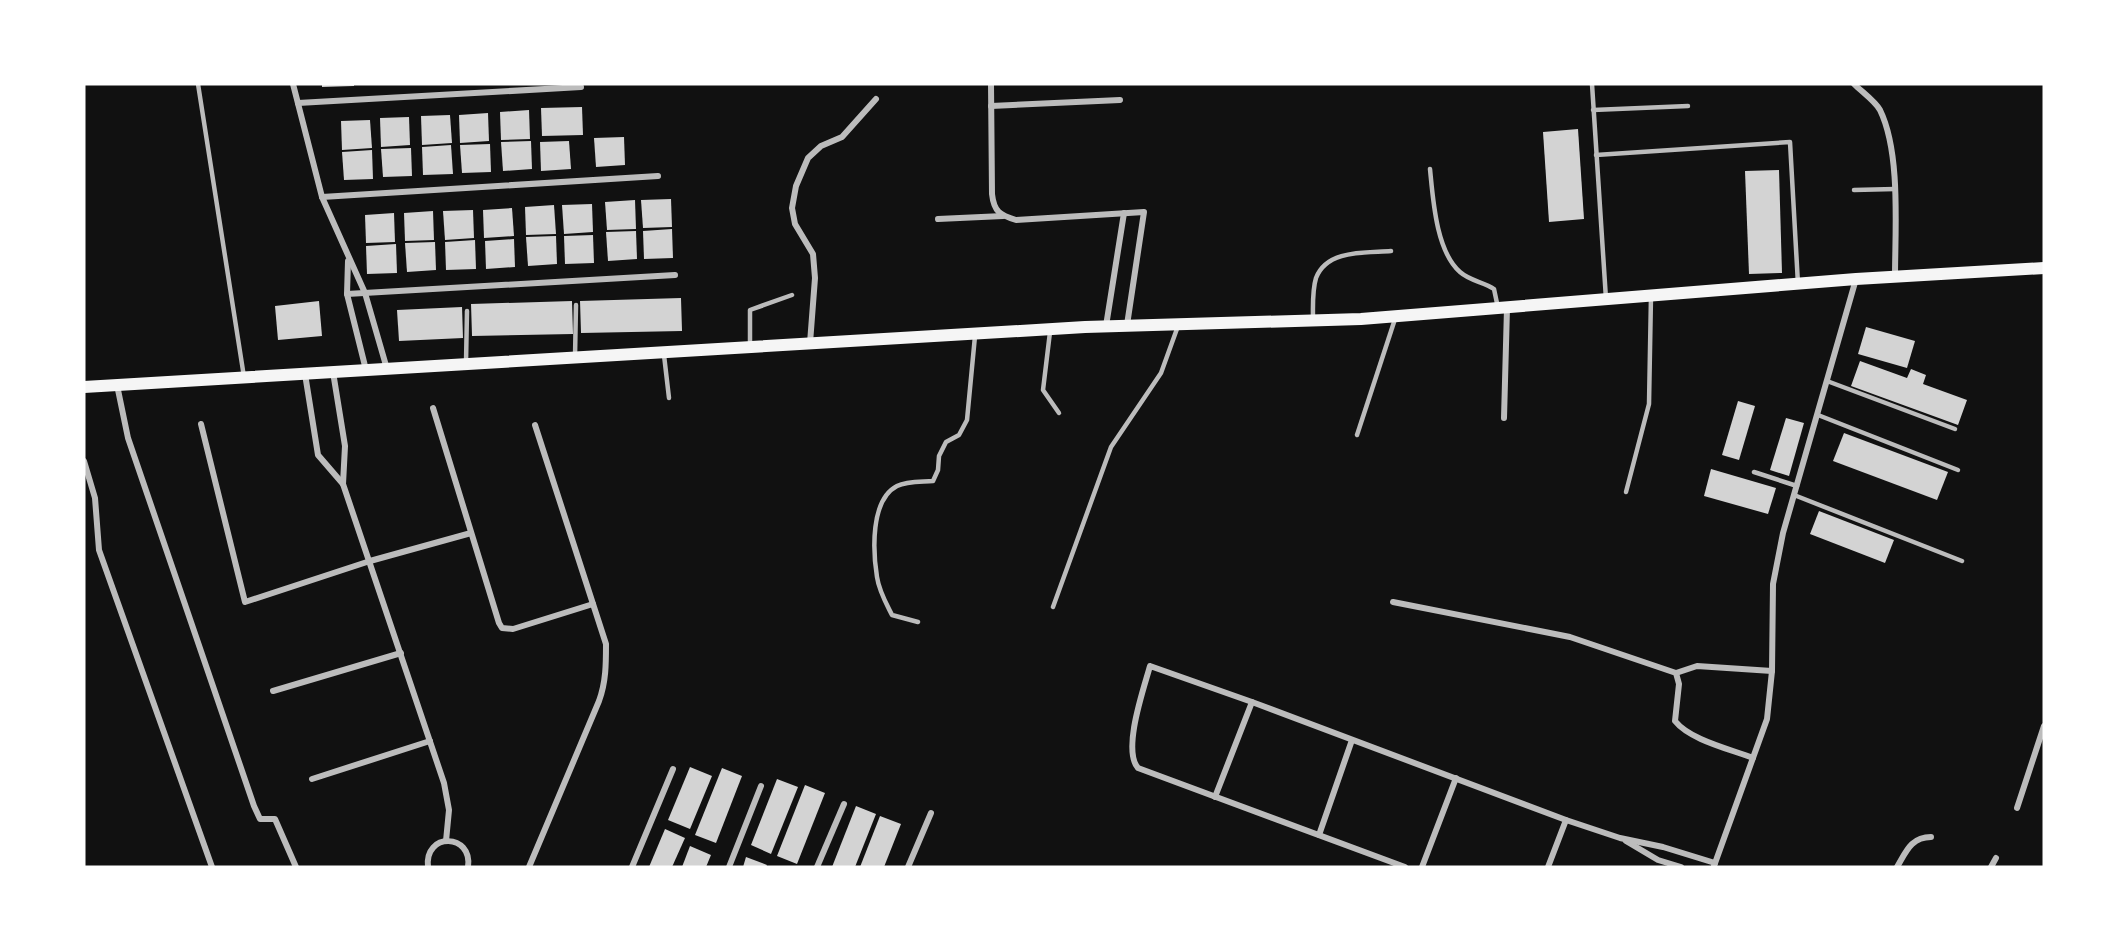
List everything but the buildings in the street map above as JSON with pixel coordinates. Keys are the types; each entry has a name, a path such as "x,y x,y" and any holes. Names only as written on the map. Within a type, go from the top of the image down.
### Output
{"main road":[{"path":"84,387 975,333 1396,316 1856,279 2044,268"}],"street":[{"path":"293,84 322,197 364,293 387,369"},
{"path":"991,84 993,207 1003,216"},
{"path":"1854,84 1880,109 1889,140 1895,172 1895,277"},
{"path":"298,103 581,87"},
{"path":"810,343 815,278 813,254 795,224 792,208 796,186 808,158 821,146 842,137 876,99"},
{"path":"991,106 1120,100"},
{"path":"322,197 658,176"},
{"path":"938,219 1003,216 1016,220 1144,212 1127,326"},
{"path":"1106,326 1124,213"},
{"path":"348,260 347,294 366,370"},
{"path":"347,294 675,275"},
{"path":"1405,867 1138,768 1133,763 1131,752 1140,698 1150,666 1566,820 1620,838 1663,846 1715,865 1767,719 1772,671 1773,584 1783,533 1856,279"},
{"path":"1502,308 1504,418"},
{"path":"333,371 345,446 343,484"},
{"path":"305,374 318,455 343,484 444,783 449,810 446,841"},
{"path":"117,385 128,438 254,806 260,819 275,819 296,867"},
{"path":"433,408 498,623 502,628 513,629 593,604"},
{"path":"201,424 245,602 370,561 471,533"},
{"path":"529,867 604,685 606,644 535,425"},
{"path":"84,461 95,498 99,550 212,867"},
{"path":"1393,602 1570,637 1676,673 1697,666 1772,671"},
{"path":"273,691 401,653"},
{"path":"1676,673 1679,684 1675,721 1681,729 1754,758"},
{"path":"1215,796 1252,702"},
{"path":"2017,808 2044,726"},
{"path":"1319,835 1353,740"},
{"path":"312,779 430,741"},
{"path":"632,867 673,769"},
{"path":"1422,867 1456,778"},
{"path":"729,867 761,786"},
{"path":"817,867 844,804"},
{"path":"908,867 931,813"},
{"path":"1548,867 1566,820"},
{"path":"1898,867 1914,841 1923,837 1931,837"},
{"path":"1620,838 1658,860 1681,867"},
{"path":"428,867 427,859 430,850 446,841 455,842 463,847 468,855 468,867"},
{"path":"1990,867 1995,858"}],"lane":[{"path":"198,84 244,377"},
{"path":"1592,84 1606,299"},
{"path":"1593,110 1688,106"},
{"path":"1596,155 1790,142 1798,284"},
{"path":"1430,169 1433,207 1445,248 1460,272 1494,289 1502,308"},
{"path":"1854,190 1895,189"},
{"path":"1313,320 1317,276 1328,262 1340,255 1391,251"},
{"path":"750,347 750,310 792,295"},
{"path":"1626,492 1649,404 1651,296"},
{"path":"575,357 576,305"},
{"path":"466,363 467,311"},
{"path":"1357,435 1396,316"},
{"path":"1053,607 1111,447 1161,373 1179,324"},
{"path":"1050,329 1043,390 1059,413"},
{"path":"918,622 892,615 883,598 877,578 874,523 888,493 896,487 907,483 933,481 938,470 939,456 946,442 959,435 967,420 975,333"},
{"path":"664,352 669,398"},
{"path":"1827,381 1955,429"},
{"path":"1818,415 1958,470"},
{"path":"1754,472 1797,486"},
{"path":"1794,495 1962,561"}]}
